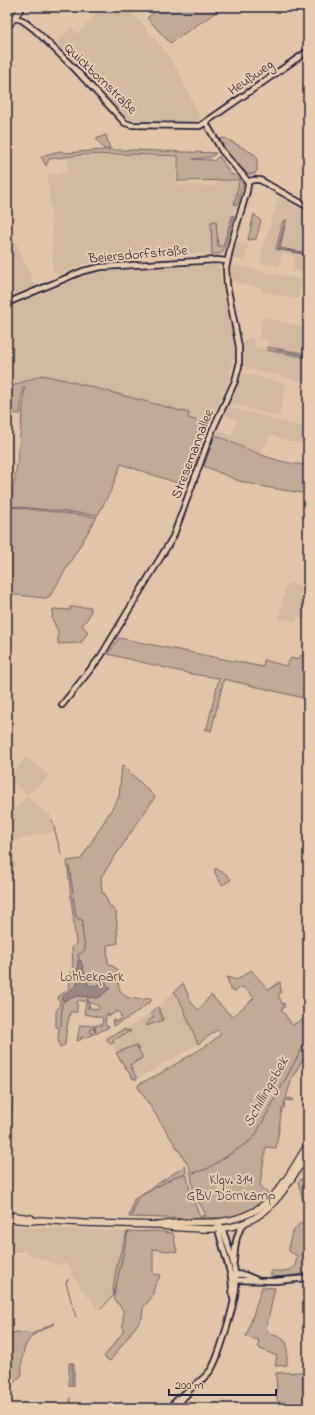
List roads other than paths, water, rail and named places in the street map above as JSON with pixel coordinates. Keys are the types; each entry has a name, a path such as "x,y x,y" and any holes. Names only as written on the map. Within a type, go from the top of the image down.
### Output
{"main road":[{"path":"7,17 14,7"},
{"path":"7,28 22,7"},
{"path":"220,1225 247,1216 265,1204 282,1186 308,1144"},
{"path":"7,1215 41,1220 83,1223 161,1225 170,1223 220,1225 245,1223 263,1213 277,1200 308,1153"},
{"path":"7,1220 41,1220"}],"street":[{"name":"Quickbornstraße","path":"7,17 22,20 34,29 76,69 127,124 194,127 206,123"},
{"name":"Heußweg","path":"206,123 308,51"},
{"path":"206,123 222,151 247,182 260,180 308,208"},
{"name":"Stresemannallee","path":"62,705 90,672 102,655 170,542 212,431 235,383 239,366 239,347 226,282 227,261 247,190 247,182"},
{"name":"Beiersdorfstraße","path":"7,303 83,271 101,267 216,260 227,261"},
{"path":"169,1408 175,1405 208,1374 213,1367 225,1332 236,1290 233,1265 236,1243 245,1223"},
{"path":"220,1225 233,1265"},
{"path":"220,1225 234,1278"},
{"path":"234,1278 251,1281 276,1281 308,1278"}],"waterway":[{"path":"286,220 278,249 308,254"},
{"path":"277,350 308,356"},
{"path":"52,820 62,857"},
{"path":"69,866 73,893"},
{"path":"73,897 76,917 83,921 82,932 85,950 78,955 79,960"},
{"path":"61,1026 62,1004 64,1001"},
{"name":"Schillingsbek","path":"193,1173 207,1169 250,1141 255,1136 308,1037"},
{"name":"Schillingsbek","path":"132,1215 136,1201 139,1197 176,1176 185,1174"},
{"name":"Schillingsbek","path":"101,1309 114,1295 128,1232"},
{"path":"69,1279 66,1282 72,1304"},
{"path":"73,1307 76,1317"},
{"name":"Schillingsbek","path":"72,1363 72,1386"},
{"name":"Schillingsbek","path":"70,1398 70,1408"}],"park label":[{"name":"Lohbekpark","path":"92,977"},
{"name":"Klgv. 314 GBV Dörnkamp","path":"231,1188"}]}
